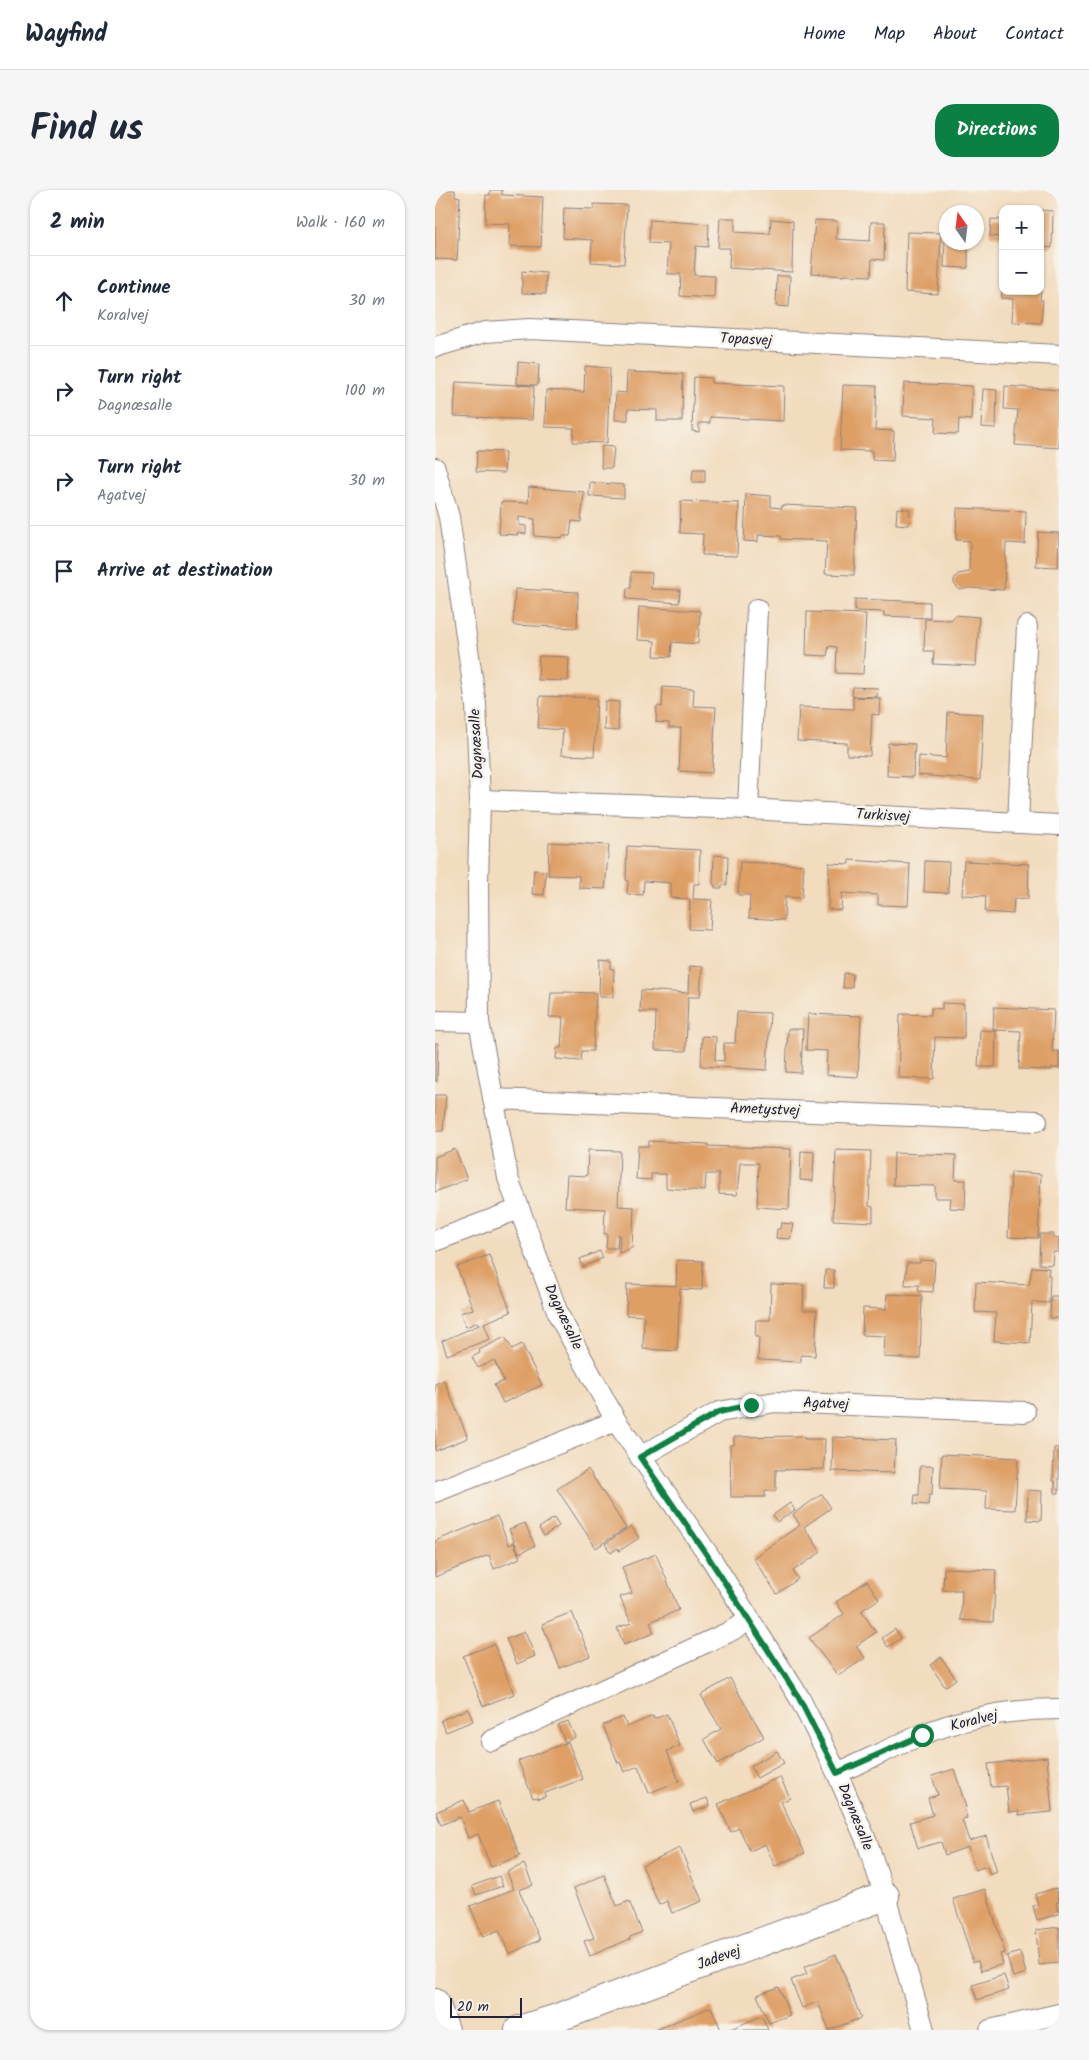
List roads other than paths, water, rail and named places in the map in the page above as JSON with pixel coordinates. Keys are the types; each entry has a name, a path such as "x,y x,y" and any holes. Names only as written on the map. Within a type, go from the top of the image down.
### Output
{"street":[{"name":"Topasvej","path":"435,347 485,332 529,329 1059,355"},
{"name":"Dagnæsalle","path":"435,468 449,517 474,696 480,800 478,881 479,1022 508,1178 559,1316 616,1421 750,1620 799,1698 837,1773 867,1842 885,1896 924,2030"},
{"path":"749,809 757,609"},
{"path":"1018,823 1027,626"},
{"name":"Turkisvej","path":"480,800 749,809 1059,826"},
{"path":"435,1022 479,1022"},
{"name":"Ametystvej","path":"493,1099 1037,1121"},
{"path":"435,1240 519,1208"},
{"name":"Agatvej","path":"640,1457 719,1412 775,1402 1025,1412"},
{"path":"435,1492 616,1421"},
{"path":"491,1741 727,1633 750,1620"},
{"name":"Koralvej","path":"837,1773 922,1735 968,1721 1031,1709 1059,1709"},
{"name":"Jadevej","path":"519,2030 556,2024 885,1896"},
{"path":"435,2003 445,2030"},
{"path":"990,2030 1059,2014"}]}
